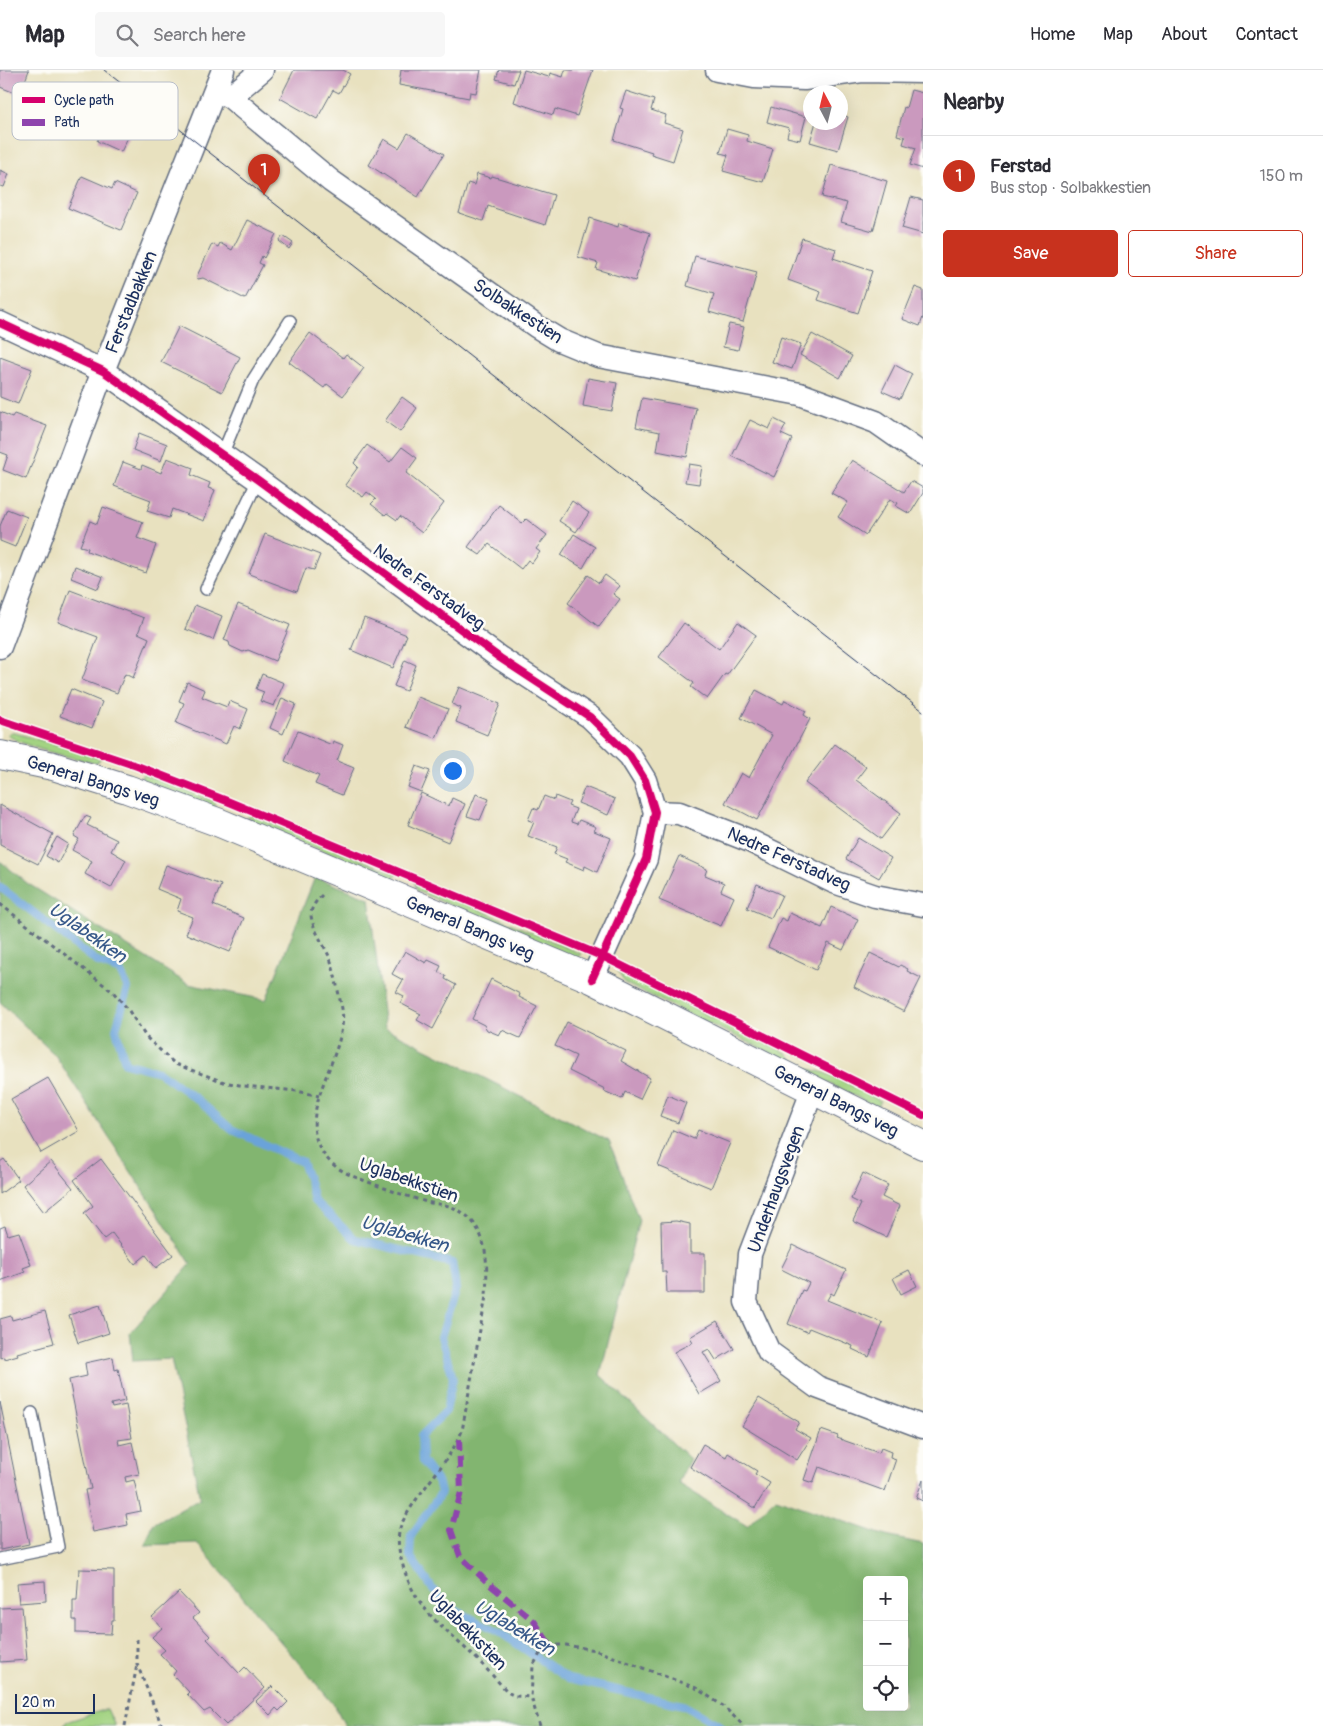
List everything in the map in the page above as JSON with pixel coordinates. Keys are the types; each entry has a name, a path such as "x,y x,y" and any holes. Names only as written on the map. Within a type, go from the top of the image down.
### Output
{"street":[{"path":"223,86 262,70"},
{"path":"717,70 754,77 804,79 862,71 923,72"},
{"name":"Ferstadbakken","path":"0,647 103,371 223,86"},
{"name":"Solbakkestien","path":"223,86 331,180 536,326 559,340 598,356 800,394 876,422 923,455"},
{"name":"Nedre Ferstadveg","path":"0,323 103,371 258,480 500,658 590,717 630,756 644,780 655,812 646,859 592,980"},
{"name":"General Bangs veg","path":"0,755 53,766 127,789 220,823 592,980 923,1145"},
{"name":"Nedre Ferstadveg","path":"655,812 679,812 748,840 834,882 875,896 923,905"},
{"name":"Underhaugsvegen","path":"813,1089 750,1254 746,1302 769,1352 816,1386 923,1427"}],"lane":[{"path":"222,455 253,380 290,321"},
{"path":"206,589 258,480"},
{"path":"0,1559 58,1548 32,1413"}],"path":[{"path":"0,904 113,992 127,1008 146,1038 176,1064 224,1082 244,1086 297,1091 319,1096"},
{"path":"125,1726 137,1664 137,1639"},
{"path":"137,1664 162,1726"}],"green space":[{"path":"11,732 100,759 94,763 39,749 9,736 8,734"},
{"path":"143,774 211,800 216,806 213,808 143,781 141,776"},
{"path":"251,815 397,874 393,880 249,821 248,817"},
{"path":"0,861 27,883 188,984 266,1000 315,877 369,898 385,1028 609,1141 639,1220 600,1375 690,1459 678,1483 747,1526 776,1498 886,1536 923,1544 923,1726 345,1726 335,1706 197,1543 145,1545 153,1524 200,1498 171,1359 133,1361 130,1333 191,1264 55,1055 0,1002"},
{"path":"414,881 581,954 578,958 572,958 417,891"},
{"path":"617,971 787,1053 794,1062 792,1063 626,984"},
{"path":"800,1069 810,1069 831,1075 881,1101 877,1107"},
{"path":"107,1709 115,1726 64,1726 66,1722"}],"building":[{"path":"0,70 29,70 25,82 12,82 12,92 0,87"},
{"path":"294,70 343,70 350,74 339,93 333,90 317,119 280,98"},
{"path":"401,70 481,70 476,93 470,92 469,98 399,85"},
{"path":"499,70 519,70 514,84 496,79"},
{"path":"524,70 549,77 550,73 563,77 565,70 593,70 577,116 555,109 553,115 514,102"},
{"path":"911,90 923,93 923,169 910,165 916,148 903,144 905,137 897,135 904,107 906,108"},
{"path":"626,91 654,100 651,110 666,115 664,123 683,129 673,161 614,140 623,109 620,108"},
{"path":"771,107 803,116 803,128 800,140 787,137 789,128 767,122"},
{"path":"727,129 748,135 747,141 773,149 763,182 723,171 728,155 720,153"},
{"path":"814,130 844,130 838,150 810,142"},
{"path":"408,133 444,154 418,197 369,165 384,139 399,148"},
{"path":"97,140 127,140 121,152"},
{"path":"831,165 887,181 873,231 841,222 847,203 822,197"},
{"path":"0,170 9,174 4,187 0,186"},
{"path":"477,174 491,178 492,176 554,195 545,225 488,206 483,221 459,213 468,183 474,185"},
{"path":"82,176 112,189 115,183 137,193 121,230 68,208"},
{"path":"911,197 923,200 923,234 902,228"},
{"path":"590,218 618,227 619,223 650,233 635,281 596,269 598,263 578,257"},
{"path":"247,220 276,234 264,258 262,256 259,263 263,265 245,299 203,278 198,279 197,276 212,244 218,247 220,243 232,250"},
{"path":"283,236 293,243 289,249 279,241"},
{"path":"802,238 836,249 833,258 872,271 858,313 818,300 821,292 788,280"},
{"path":"695,256 757,272 743,322 709,312 714,294 687,286"},
{"path":"915,287 923,290 923,317 920,326 902,319"},
{"path":"729,324 744,327 738,350 723,347"},
{"path":"179,326 240,357 222,392 161,362"},
{"path":"310,333 343,358 346,354 364,368 343,396 327,384 324,388 289,362"},
{"path":"812,334 852,356 840,378 800,355"},
{"path":"781,337 801,344 792,369 772,362"},
{"path":"0,357 32,369 18,404 0,397"},
{"path":"895,365 912,374 900,399 882,391"},
{"path":"588,378 617,383 612,411 583,406"},
{"path":"402,397 417,408 400,432 385,421"},
{"path":"642,398 696,408 687,457 657,451 660,432 636,427"},
{"path":"0,412 12,417 14,414 47,426 26,479 3,470 8,455 0,452"},
{"path":"774,419 786,425 781,434 792,439 774,477 732,456 750,420 769,429"},
{"path":"139,433 167,444 161,461 133,450"},
{"path":"367,445 390,462 402,447 417,458 406,473 444,503 422,533 400,516 397,520 387,513 385,515 371,504 376,499 367,492 363,497 345,485 358,467 354,463"},
{"path":"167,458 193,468 191,475 210,483 208,488 215,490 204,521 172,509 169,518 147,511 151,500 114,486 123,462 141,469 142,465 161,473"},
{"path":"852,460 904,492 911,481 923,488 923,493 910,514 896,506 898,503 890,499 866,535 838,517 848,502 831,493"},
{"path":"689,464 702,466 699,484 685,482"},
{"path":"572,501 589,513 576,532 559,521"},
{"path":"499,505 522,523 526,519 547,535 536,549 540,552 532,563 528,560 521,569 489,544 480,555 468,547"},
{"path":"103,507 143,522 137,538 156,545 146,573 87,551 88,548 80,546 90,521 97,524"},
{"path":"7,509 27,517 15,547 0,541 0,526"},
{"path":"265,534 320,555 314,570 306,568 297,592 249,574"},
{"path":"574,534 595,547 583,568 561,555"},
{"path":"75,566 103,577 98,589 71,578"},
{"path":"588,575 599,583 605,575 620,586 613,594 620,599 599,627 568,603"},
{"path":"70,590 144,618 138,633 149,638 133,678 125,674 117,693 82,680 98,637 58,622"},
{"path":"238,604 290,625 275,661 248,650 243,652 230,646 229,642 224,640"},
{"path":"195,605 222,616 213,640 185,629"},
{"path":"364,618 407,635 393,668 351,650"},
{"path":"738,622 756,635 707,699 691,687 694,683 659,657 684,623 719,649"},
{"path":"405,660 416,665 406,691 394,686"},
{"path":"262,674 284,683 274,706 260,701 264,692 256,689"},
{"path":"187,682 205,690 202,697 227,707 229,701 248,709 240,729 234,726 226,744 176,723 184,703 179,701"},
{"path":"459,687 500,704 487,735 456,722 461,708 452,704"},
{"path":"71,689 102,702 92,728 60,716"},
{"path":"756,690 783,704 785,700 806,711 804,715 810,719 757,820 725,803 741,773 749,778 772,735 741,718"},
{"path":"418,697 448,709 436,738 406,727"},
{"path":"282,698 296,704 283,734 270,728"},
{"path":"298,731 332,745 333,741 343,745 337,761 354,768 342,795 315,784 319,776 285,761"},
{"path":"835,744 866,767 856,780 901,813 881,839 805,783"},
{"path":"416,766 430,771 421,792 408,787"},
{"path":"585,787 615,799 608,815 578,803"},
{"path":"421,793 449,806 452,798 465,804 448,842 408,825"},
{"path":"476,794 489,799 480,820 467,816"},
{"path":"544,796 554,800 555,796 570,802 568,806 576,809 571,822 577,824 579,820 596,827 594,831 611,838 597,872 585,866 584,870 565,862 567,859 554,854 557,847 528,836 534,822 528,820 533,808 538,810"},
{"path":"0,805 53,834 38,864 0,845"},
{"path":"85,816 91,818 87,825 117,840 111,851 126,860 111,888 85,874 92,861 72,850 79,839 74,836"},
{"path":"57,837 68,844 58,863 46,856"},
{"path":"858,838 891,858 879,878 846,859"},
{"path":"679,856 707,869 705,875 724,883 721,891 734,897 721,926 659,900"},
{"path":"166,865 221,885 213,905 244,918 230,952 186,934 193,917 177,911 181,899 157,889"},
{"path":"757,884 782,895 771,918 747,908"},
{"path":"831,907 858,919 843,950 828,943 816,970 768,947 781,918 787,921 790,913 822,928"},
{"path":"405,951 426,963 428,960 441,966 438,972 446,976 445,979 456,985 433,1029 417,1020 421,1014 400,1003 404,996 396,992 403,980 392,974"},
{"path":"870,953 899,967 900,965 921,978 904,1012 854,987"},
{"path":"491,979 520,994 519,997 537,1006 520,1038 502,1030 499,1035 487,1030 484,1025 472,1019"},
{"path":"567,1022 626,1051 621,1061 650,1078 640,1099 625,1092 622,1099 569,1071 576,1056 555,1046"},
{"path":"48,1078 79,1131 41,1153 11,1099"},
{"path":"668,1095 686,1103 678,1123 660,1116"},
{"path":"673,1130 694,1139 698,1130 730,1143 711,1188 658,1166"},
{"path":"4,1159 19,1180 0,1194 0,1162"},
{"path":"101,1159 173,1255 156,1268 146,1255 135,1264 112,1233 104,1239 84,1213 93,1206 74,1180"},
{"path":"51,1161 73,1188 44,1212 23,1185"},
{"path":"863,1173 888,1185 882,1197 900,1206 886,1237 853,1221 861,1204 851,1199"},
{"path":"676,1221 690,1224 690,1253 705,1253 705,1293 667,1293 666,1272 662,1272 661,1222"},
{"path":"5,1226 8,1235 19,1232 31,1265 23,1268 25,1272 0,1281 0,1228"},
{"path":"793,1245 846,1270 834,1295 831,1293 827,1300 883,1323 869,1357 852,1349 853,1346 809,1328 807,1332 788,1324 802,1290 805,1291 809,1283 781,1269"},
{"path":"909,1270 917,1286 901,1294 893,1278"},
{"path":"100,1305 109,1333 78,1343 69,1315"},
{"path":"45,1311 54,1343 17,1353 18,1355 4,1359 4,1357 0,1358 0,1319 11,1316 12,1320"},
{"path":"717,1321 734,1349 716,1360 709,1349 703,1352 721,1381 699,1394 674,1352 693,1342 690,1337"},
{"path":"113,1357 115,1370 118,1369 125,1401 111,1404 112,1408 126,1405 132,1438 118,1440 119,1445 132,1442 139,1474 125,1477 126,1482 134,1480 141,1511 126,1514 128,1525 93,1532 85,1490 91,1489 69,1380 87,1376 85,1363"},
{"path":"759,1398 799,1422 795,1429 811,1438 797,1460 742,1426"},
{"path":"0,1402 29,1544 0,1550"},
{"path":"821,1430 838,1436 837,1438 879,1453 881,1448 891,1452 890,1457 896,1459 885,1491 819,1467 813,1483 804,1480"},
{"path":"703,1444 726,1457 728,1453 757,1471 755,1474 770,1483 755,1508 690,1467"},
{"path":"923,1480 923,1501 916,1498"},
{"path":"79,1569 114,1570 114,1620 112,1620 111,1634 76,1633 76,1620 73,1620 73,1600 77,1600"},
{"path":"45,1581 46,1601 19,1603 17,1583"},
{"path":"179,1592 199,1613 193,1618 210,1636 207,1639 239,1673 245,1667 265,1688 226,1725 210,1709 204,1712 187,1694 189,1692 173,1675 176,1671 160,1654 165,1650 152,1637 162,1628 152,1617"},
{"path":"22,1607 27,1660 0,1662 0,1608"},
{"path":"272,1686 288,1702 279,1711 276,1708 270,1715 256,1701"}],"waterway":[{"name":"Uglabekken","path":"0,887 99,963 120,971 128,988 116,1029 125,1063 159,1072 198,1100 231,1129 302,1162 314,1201 355,1239 452,1263 456,1288 441,1337 453,1378 446,1411 421,1436 422,1461 439,1484 441,1493 411,1536 410,1556 443,1604 498,1631 568,1679 683,1705 721,1726"}],"tram line":[{"path":"104,70 119,82"},
{"path":"178,128 923,711"}],"marked path":[{"path":"459,1439 461,1492 451,1530 460,1556 489,1584 534,1621 550,1645"}],"cycle path":[{"path":"0,323 103,371 258,480 500,658 590,717 630,756 645,780 655,812 646,859 592,979"},
{"path":"0,720 137,766 227,801 604,957 923,1115"}],"place":[{"name":"Ferstad","path":"264,195"}]}
